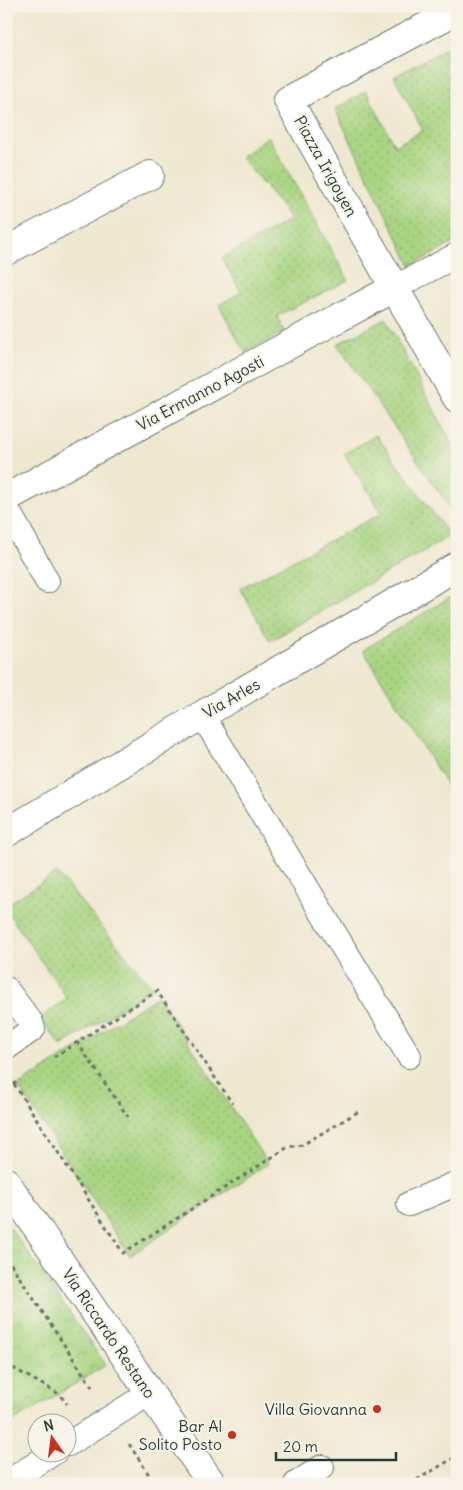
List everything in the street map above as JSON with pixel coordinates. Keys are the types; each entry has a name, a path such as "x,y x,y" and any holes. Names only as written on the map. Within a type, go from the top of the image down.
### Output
{"street":[{"name":"Piazza Irigoyen","path":"457,10 288,100 457,398"},
{"path":"6,251 150,175"},
{"name":"Via Ermanno Agosti","path":"6,498 394,288"},
{"name":"Via Arles","path":"6,833 202,715 457,566"},
{"name":"Via Riccardo Restano","path":"6,1182 212,1484"}],"lane":[{"path":"394,288 457,255"},
{"path":"6,507 46,581"},
{"path":"202,715 410,1056"},
{"path":"6,988 31,1022 33,1029 6,1048"},
{"path":"410,1204 457,1185"},
{"path":"78,1438 150,1393"},
{"path":"6,1483 39,1462"},
{"path":"296,1484 322,1468"}],"path":[{"path":"53,1058 157,991 232,1103"},
{"path":"77,1042 128,1117"},
{"path":"6,1089 22,1079"},
{"path":"14,1084 123,1253 288,1147 302,1145 361,1110"},
{"path":"6,1257 155,1484"},
{"path":"6,1364 59,1394 88,1432"},
{"path":"410,1484 457,1456"}],"green space":[{"path":"457,42 457,241 411,266 335,109 366,91 395,146 423,130 394,77"},
{"path":"268,136 348,280 277,316 284,332 245,353 219,305 241,292 222,258 291,219 241,157"},
{"path":"386,319 457,453 457,518 337,344"},
{"path":"376,435 450,536 270,641 240,588 382,513 344,454"},
{"path":"457,593 457,802 363,650"},
{"path":"57,873 153,988 61,1046 40,1018 67,998 6,910 6,905"},
{"path":"158,996 268,1164 130,1256 18,1086"},
{"path":"6,1222 106,1365 6,1426"}],"place":[{"name":"Villa Giovanna","path":"377,1409"},
{"name":"Bar Al Solito Posto","path":"232,1435"}]}
